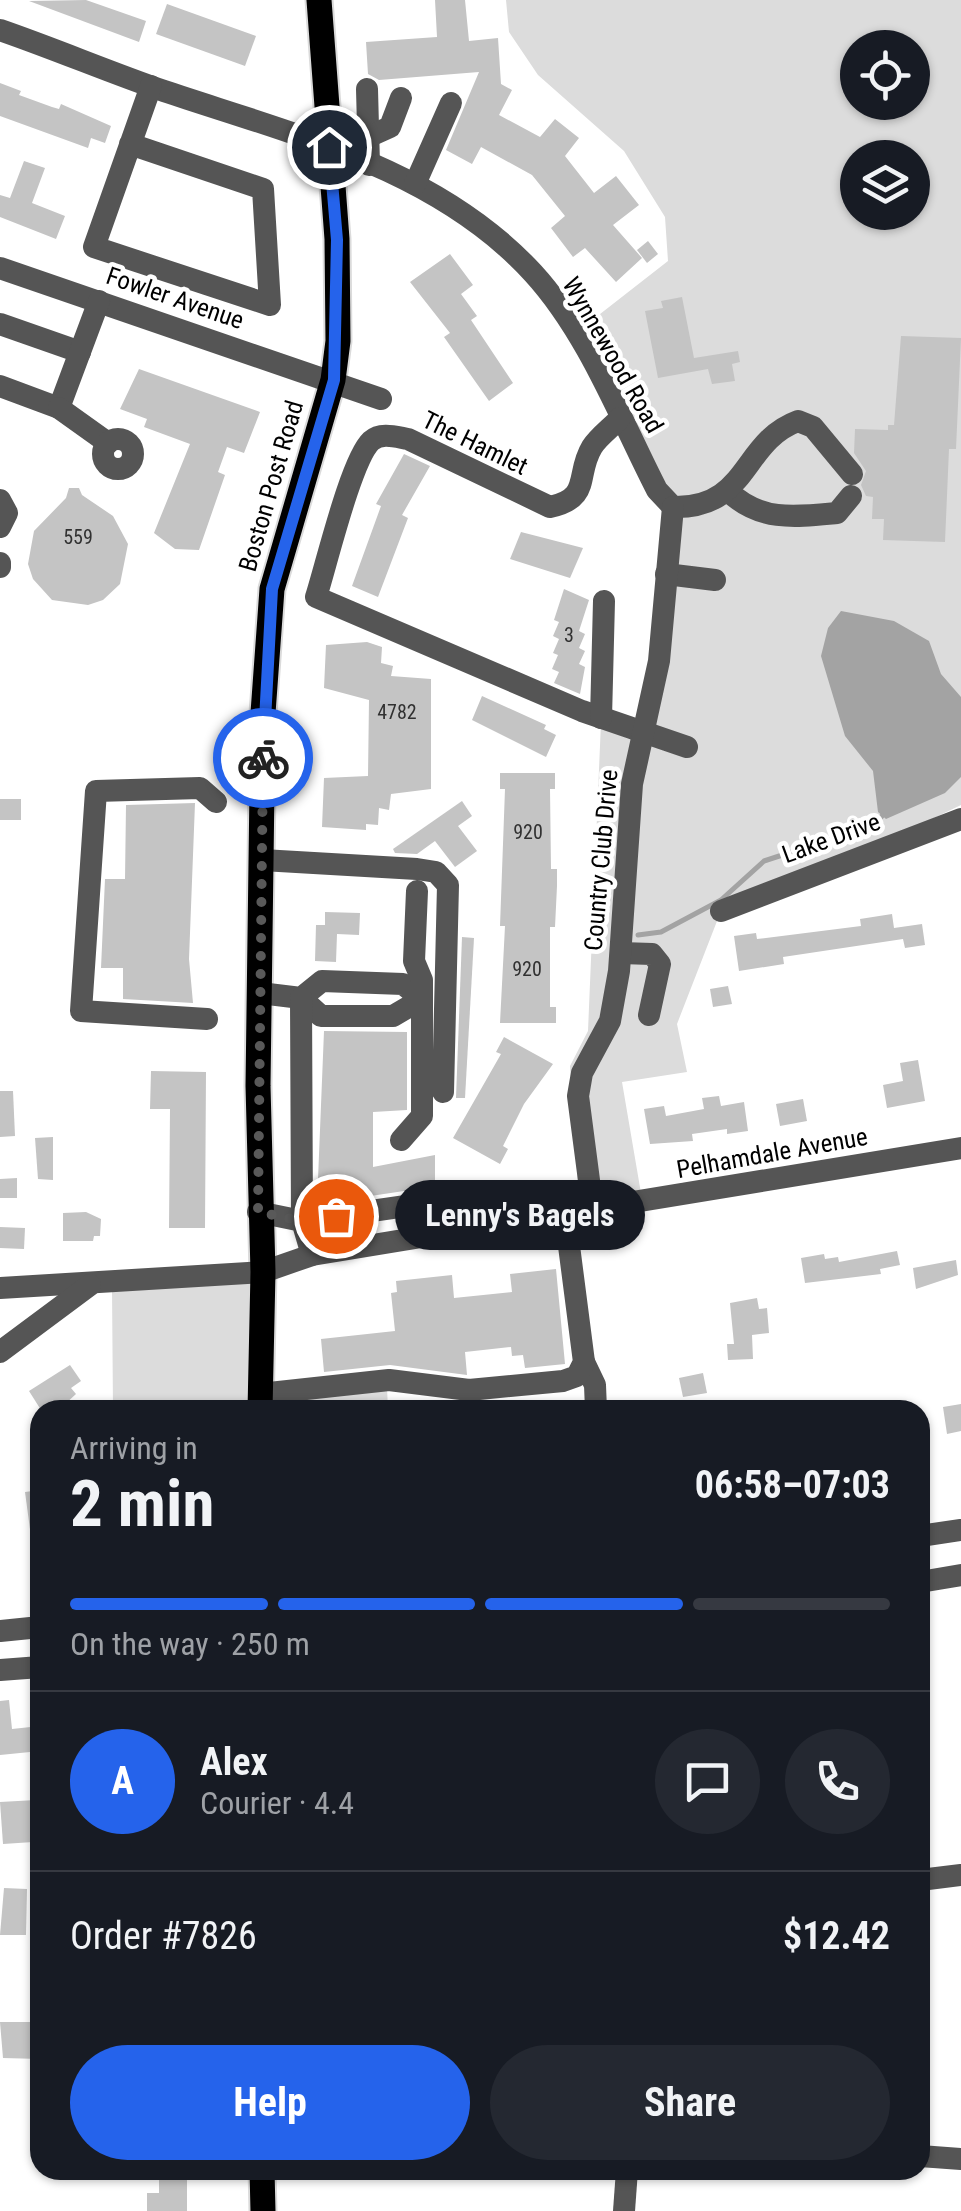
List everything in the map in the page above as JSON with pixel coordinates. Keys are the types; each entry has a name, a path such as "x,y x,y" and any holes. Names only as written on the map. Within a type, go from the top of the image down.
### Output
{"main road":[{"name":"Boston Post Road","path":"260,1400 264,1272 258,1212 263,714 272,589 334,380 337,240 319,0"},
{"path":"262,2180 262,2211"}],"street":[{"name":"Wynnewood Road","path":"0,30 329,147 415,184 503,241 536,276 569,322 657,490 673,507"},
{"path":"130,144 263,189 270,305 94,247 150,86"},
{"path":"367,89 369,165"},
{"path":"370,136 390,128 401,98"},
{"path":"415,184 450,103"},
{"name":"Fowler Avenue","path":"0,268 381,399"},
{"path":"59,408 99,302"},
{"path":"0,324 80,352"},
{"path":"0,386 59,408 108,444"},
{"name":"The Hamlet","path":"620,418 592,447 582,488 566,504 550,508 408,438 386,435 371,441 358,464 316,597 644,735 687,747"},
{"path":"673,507 694,508 729,492 775,434 798,421 814,427 852,485 838,513 784,518 745,507 729,492"},
{"path":"0,500 7,512 0,528"},
{"name":"Country Club Drive","path":"594,1211 578,1096 582,1073 610,1021 621,953 632,784 659,661 673,507"},
{"path":"666,574 715,580"},
{"path":"602,718 604,601"},
{"path":"206,1019 81,1011 96,792 200,788 216,802"},
{"name":"Lake Drive","path":"721,911 961,818"},
{"path":"262,860 418,869 436,872 448,885 443,1092"},
{"path":"400,1140 422,1116 422,980 414,962 417,891"},
{"path":"621,953 652,954 660,964 649,1015"},
{"path":"300,998 322,982 403,984 422,998"},
{"path":"260,992 300,998 321,1016 394,1016 422,998"},
{"path":"300,998 302,1221 312,1256"},
{"name":"Pelhamdale Avenue","path":"0,1288 264,1272 312,1256 961,1148"},
{"path":"258,1212 302,1221 406,1206 419,1211 434,1235"},
{"path":"565,1215 584,1362 595,1385 596,1400"},
{"path":"0,1352 91,1284"},
{"path":"272,1400 389,1380 469,1390 493,1399 577,1376 584,1362"},
{"path":"930,1535 961,1530"},
{"path":"930,1580 961,1575"},
{"path":"0,1631 30,1628"},
{"path":"0,1670 30,1667"},
{"path":"930,1879 961,1876"},
{"path":"930,2157 961,2160"},
{"path":"624,2211 626,2180"}],"shaded area":[{"path":"506,0 961,0 961,805 884,842 726,898 677,1024 687,1072 622,1082 643,1205 580,1215 570,1066 588,1031 601,722 648,738 674,503 577,332 668,261 665,217 624,151 538,75 509,32"},
{"path":"841,611 894,621 929,641 941,674 961,697 961,777 945,793 886,819 878,812 873,771 845,736 821,656 828,628"},
{"path":"263,1272 266,1398 387,1387 388,1400 113,1400 112,1289"}],"building":[{"path":"86,0 146,21 139,42 29,1"},
{"path":"435,0 465,0 469,41 498,38 501,84 512,90 499,115 540,137 555,119 579,138 565,156 594,193 616,176 639,205 613,225 642,258 616,282 585,248 573,257 551,228 565,216 532,175 481,147 472,164 446,150 479,72 379,80 368,74 366,42 437,37"},
{"path":"167,4 256,36 245,66 156,34"},
{"path":"0,83 21,91 19,95 59,109 61,104 111,126 105,143 91,138 88,148 0,116"},
{"path":"24,161 45,168 32,203 65,216 56,239 0,217 0,195 10,198"},
{"path":"648,241 658,254 647,263 637,250"},
{"path":"450,254 473,285 461,294 477,316 471,320 513,383 489,401 444,337 450,333 410,282"},
{"path":"682,297 694,358 738,351 740,362 732,364 735,381 712,384 708,369 658,378 645,311 663,308 661,301"},
{"path":"901,336 961,338 956,449 949,449 945,542 883,540 884,519 872,519 873,497 866,496 861,485 866,471 854,453 855,429 888,430 888,425 894,425"},
{"path":"139,369 260,412 244,453 227,447 218,472 225,475 199,550 175,549 154,533 190,444 144,427 147,419 120,409"},
{"path":"404,454 430,466 402,515 408,518 378,597 352,586 381,506 376,504"},
{"path":"69,488 79,488 82,495 113,516 128,544 120,584 103,600 88,605 52,600 33,579 28,564 34,531 66,498"},
{"path":"521,532 583,548 570,578 510,559"},
{"path":"564,589 589,600 579,631 585,634 579,648 585,651 579,664 585,667 580,694 554,683 559,672 552,669 558,655 553,653 559,639 553,636 559,622 554,620"},
{"path":"367,642 382,647 381,663 393,666 391,676 431,679 431,789 391,794 389,810 379,808 378,825 366,824 366,830 322,827 324,778 368,776 369,700 324,688 326,645"},
{"path":"482,696 546,725 544,729 556,735 546,757 472,720"},
{"path":"500,773 555,773 555,789 550,789 551,869 557,869 557,886 555,927 550,927 550,1007 556,1007 556,1023 500,1023 505,789 500,789"},
{"path":"0,799 21,799 21,820 0,820"},
{"path":"462,801 472,816 458,826 477,851 455,867 435,841 417,854 395,853 393,849"},
{"path":"195,803 189,959 193,1003 123,999 123,968 101,968 105,879 125,879 126,805"},
{"path":"325,912 360,913 359,935 337,934 336,962 315,961 316,925 325,925"},
{"path":"892,914 894,928 922,924 925,945 905,948 903,939 783,957 784,964 739,971 734,936 756,933 757,939 861,926 860,919"},
{"path":"462,937 474,938 465,1098 456,1098"},
{"path":"728,986 732,1004 713,1007 710,989"},
{"path":"324,1031 407,1032 407,1110 373,1112 373,1167 435,1155 435,1193 404,1191 317,1204"},
{"path":"504,1037 553,1064 524,1104 503,1146 508,1149 500,1164 453,1138 501,1054 496,1052"},
{"path":"918,1060 925,1101 887,1108 883,1085 903,1081 900,1063"},
{"path":"151,1071 206,1072 205,1228 169,1228 170,1109 150,1109"},
{"path":"0,1091 13,1091 15,1136 0,1137"},
{"path":"719,1096 721,1106 744,1102 748,1131 727,1134 727,1129 692,1134 693,1141 650,1144 644,1109 664,1106 666,1116 704,1109 702,1098"},
{"path":"803,1099 807,1121 780,1126 776,1104"},
{"path":"53,1137 53,1180 38,1179 35,1138"},
{"path":"17,1178 17,1198 0,1198 0,1179"},
{"path":"86,1212 101,1219 100,1236 94,1236 93,1241 63,1241 63,1213"},
{"path":"0,1227 25,1228 24,1249 0,1248"},
{"path":"897,1251 900,1265 880,1269 881,1274 805,1283 801,1258 824,1254 825,1259 838,1257 839,1262"},
{"path":"956,1260 958,1275 916,1289 913,1268"},
{"path":"556,1269 565,1364 525,1368 523,1355 512,1356 511,1347 465,1352 467,1375 390,1365 324,1372 321,1339 395,1331 391,1293 397,1292 396,1281 452,1275 454,1298 512,1292 510,1274"},
{"path":"757,1298 759,1309 767,1308 769,1333 752,1335 753,1359 728,1360 727,1344 734,1344 730,1303"},
{"path":"70,1365 81,1381 71,1388 76,1394 69,1400 35,1400 29,1391"},
{"path":"703,1373 707,1393 683,1397 679,1378"},
{"path":"961,1404 961,1431 947,1434 943,1407"},
{"path":"30,1491 30,1529 25,1492"},
{"path":"9,1700 12,1729 30,1727 30,1752 0,1755 0,1701"},
{"path":"30,1800 30,1842 3,1844 0,1802"},
{"path":"4,1888 27,1889 26,1935 0,1935"},
{"path":"0,2022 30,2022 30,2059 3,2058"},
{"path":"159,2180 187,2180 187,2211 147,2211 147,2193 159,2193"}],"waterway":[{"path":"638,935 661,932 721,900 764,861 874,825 882,816"}],"way so far":[{"path":"263,758 258,1212 302,1221 336,1216"}],"place":[{"name":"Lenny's Bagels","path":"336,1216"}],"route":[{"path":"263,758 272,589 334,380 338,341 337,240 329,147"}]}
